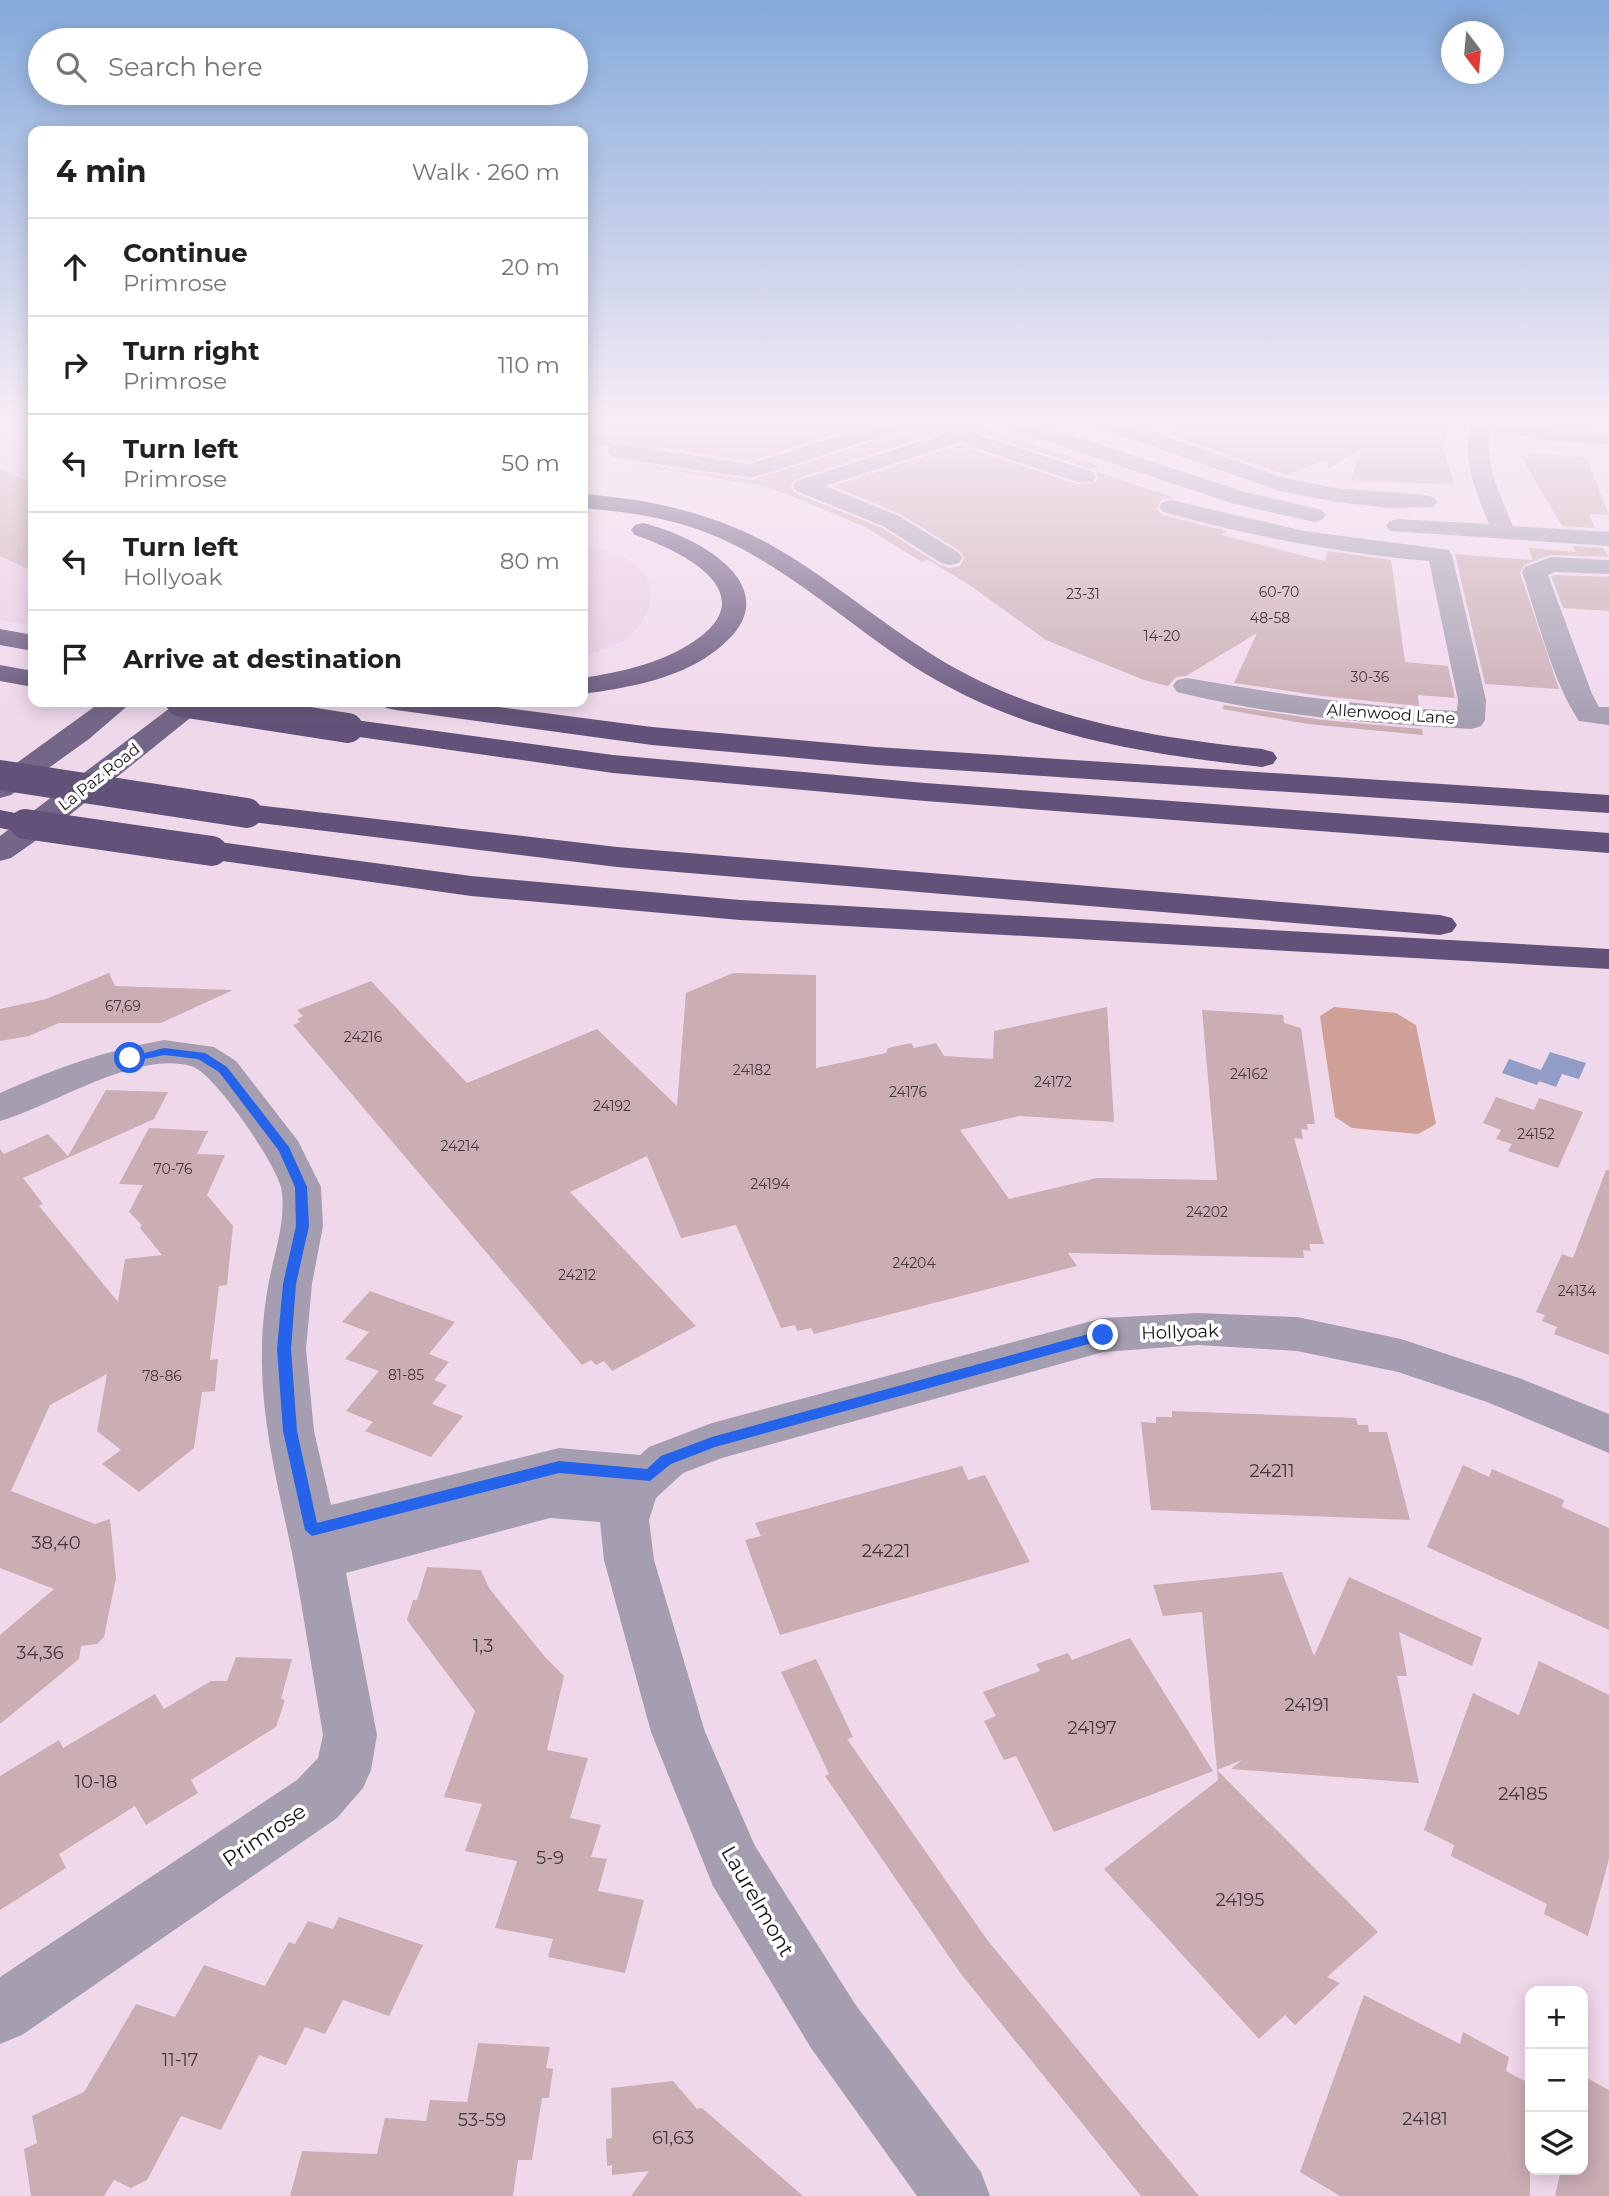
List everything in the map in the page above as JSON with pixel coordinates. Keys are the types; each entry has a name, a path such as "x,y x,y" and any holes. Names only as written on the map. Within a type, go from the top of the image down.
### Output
{"highway":[{"path":"588,685 652,671 681,659 719,634 730,620 735,605 734,592 728,577 701,553 682,542 652,533 595,521"},
{"path":"695,521 733,535 807,580 958,681 992,698 1078,727 1129,740 1191,750 1609,794"},
{"path":"0,637 28,642"},
{"path":"0,673 28,678"},
{"path":"213,707 613,764 857,786 1609,843"},
{"path":"434,707 652,736 876,756 1609,804"},
{"path":"0,775 247,813 617,857 1609,937"},
{"path":"8,822 471,886 740,911 1609,959"}],"main road":[{"path":"0,789 112,707"},
{"name":"La Paz Road","path":"0,850 40,823 190,707"}],"street":[{"path":"892,521 950,558"},
{"name":"Allenwood Lane","path":"1187,686 1300,707 1426,719 1471,720 1472,700 1440,555 1380,550 1274,534 1226,521"},
{"path":"1274,534 1284,521"},
{"path":"1500,521 1504,533"},
{"path":"1371,524 1609,539"},
{"path":"1609,567 1551,564 1534,572 1588,715 1609,716"},
{"name":"Primrose","path":"0,1108 53,1084 130,1058 164,1052 201,1055 223,1069 285,1150 301,1187 302,1226 290,1284 284,1349 290,1431 315,1544 350,1735 343,1770 317,1798 0,2013"},
{"name":"Hollyoak","path":"639,1489 666,1460 712,1442 1103,1335 1198,1329 1297,1334 1401,1356 1503,1390 1609,1434"},
{"path":"315,1544 550,1498 639,1489"},
{"name":"Laurelmont","path":"639,1489 624,1520 632,1573 678,1732 734,1866 833,2026 957,2196"}],"shaded area":[{"path":"0,521 28,521 28,624 0,620"},
{"path":"588,548 602,549 623,557 638,566 648,579 651,592 649,609 640,625 623,641 588,655"},
{"path":"1334,1007 1396,1013 1416,1025 1436,1124 1418,1134 1352,1128 1335,1117 1320,1016"}],"water":[{"path":"1550,1052 1586,1063 1579,1079 1562,1074 1556,1087 1539,1081 1537,1085 1502,1073 1509,1059 1541,1070"}],"building":[{"path":"0,521 28,521 28,569 0,556"},
{"path":"852,521 866,521 882,528 949,568 960,566 964,559 960,551 912,521 1188,521 1227,531 1221,535 1325,561 1328,551 1391,560 1405,662 1448,666 1455,698 1418,695 1419,706 1234,683 1257,633 1186,676 1176,677 1168,686 1144,680 1046,640 968,584 928,560 922,562"},
{"path":"1559,521 1592,521 1595,528 1562,526"},
{"path":"1573,546 1603,548 1609,557 1550,555 1524,565 1520,573 1559,689 1485,684 1455,554 1533,560 1529,548 1576,552"},
{"path":"1551,576 1609,577 1609,611 1563,608"},
{"path":"1224,705 1323,720 1422,729 1423,735 1308,724 1222,709"},
{"path":"109,973 115,986 233,990 161,1023 59,1023 29,1036 0,1041 0,1009 46,999"},
{"path":"733,973 816,975 816,1068 886,1053 888,1048 911,1043 914,1048 936,1043 944,1056 993,1059 994,1031 1107,1007 1114,1122 1019,1116 960,1130 1009,1199 1097,1178 1217,1180 1202,1010 1283,1015 1284,1023 1301,1028 1315,1124 1307,1124 1308,1130 1301,1129 1303,1139 1294,1138 1324,1244 1309,1244 1311,1251 1303,1250 1304,1258 1068,1253 1077,1266 814,1334 811,1328 797,1331 795,1325 781,1328 736,1225 681,1238 647,1156 570,1192 696,1326 612,1371 604,1361 596,1365 591,1360 582,1365 293,1025 300,1022 297,1019 303,1016 297,1010 371,981 467,1083 597,1029 677,1106 686,993"},
{"path":"106,1090 168,1092 154,1119 23,1178 43,1204 39,1206 118,1302 125,1259 162,1255 140,1228 142,1225 129,1212 143,1185 119,1184 149,1128 208,1131 197,1154 225,1155 207,1195 233,1226 227,1285 219,1286 210,1360 218,1359 215,1391 202,1392 194,1448 139,1492 102,1464 121,1450 97,1431 107,1374 50,1405 11,1491 95,1524 110,1519 116,1578 104,1637 97,1644 81,1646 79,1659 0,1724 0,1635 54,1589 0,1568 0,1149 4,1154 48,1134 68,1156"},
{"path":"1496,1097 1534,1110 1539,1098 1583,1112 1558,1168 1508,1151 1512,1144 1496,1139 1501,1130 1483,1123"},
{"path":"1606,1170 1609,1170 1609,1355 1554,1334 1557,1327 1542,1321 1545,1315 1536,1312 1562,1254 1573,1258"},
{"path":"370,1291 455,1322 429,1354 449,1362 434,1380 447,1385 432,1404 463,1416 431,1457 365,1431 373,1422 346,1411 379,1371 345,1359 369,1332 342,1322"},
{"path":"1172,1411 1356,1418 1358,1425 1368,1425 1369,1432 1387,1432 1410,1520 1151,1510 1141,1422 1156,1423 1156,1417 1172,1417"},
{"path":"1463,1465 1489,1477 1492,1469 1564,1500 1562,1507 1609,1528 1609,1630 1427,1547"},
{"path":"962,1466 968,1480 985,1475 1030,1562 780,1635 745,1540 761,1536 755,1523"},
{"path":"427,1567 481,1570 489,1588 545,1657 564,1676 547,1750 588,1758 570,1818 601,1825 591,1857 607,1859 598,1891 644,1900 625,1973 548,1957 553,1939 495,1928 517,1861 465,1851 482,1804 444,1797 475,1711 407,1620 413,1600 417,1600"},
{"path":"1282,1572 1314,1656 1349,1577 1482,1638 1472,1666 1399,1632 1407,1676 1397,1676 1419,1783 1231,1769 1242,1760 1217,1770 1202,1612 1163,1616 1153,1585"},
{"path":"1130,1638 1213,1771 1054,1832 1016,1756 1004,1760 984,1721 996,1716 983,1692 1040,1671 1036,1664 1068,1653 1072,1660"},
{"path":"236,1657 292,1659 281,1699 285,1700 276,1727 191,1780 198,1793 146,1825 135,1806 59,1854 66,1868 0,1910 0,1776 59,1740 63,1748 155,1694 164,1709 211,1681 227,1681"},
{"path":"816,1659 853,1737 847,1739 988,1941 1199,2196 1141,2196 961,1974 825,1776 829,1774 781,1672"},
{"path":"1539,1661 1609,1695 1609,1859 1588,1936 1544,1914 1547,1904 1451,1856 1454,1845 1424,1830 1473,1693 1519,1715"},
{"path":"1217,1770 1378,1932 1327,1977 1340,1983 1295,2025 1285,2015 1259,2039 1104,1869 1218,1780"},
{"path":"339,1917 423,1945 389,2016 343,2000 325,2034 305,2027 286,2065 259,2055 221,2130 181,2116 147,2180 131,2188 114,2180 104,2196 31,2196 24,2149 37,2143 32,2116 84,2092 136,2004 175,2017 204,1965 265,1986 289,1942 295,1944 308,1921 333,1929"},
{"path":"1364,1995 1460,2044 1463,2032 1509,2057 1506,2071 1525,2081 1525,2175 1530,2175 1530,2196 1340,2196 1300,2172"},
{"path":"478,2043 550,2047 546,2068 553,2069 549,2098 542,2098 532,2160 518,2160 513,2196 290,2196 302,2151 377,2154 385,2118 426,2121 430,2100 467,2102"},
{"path":"1588,2079 1609,2090 1609,2196 1555,2196 1560,2175 1588,2175"},
{"path":"673,2081 697,2109 702,2108 803,2196 631,2196 649,2171 612,2175 612,2165 607,2166 606,2139 612,2138 611,2088"}],"route":[{"path":"130,1058 164,1052 201,1055 223,1069 285,1150 301,1187 302,1226 290,1284 284,1349 290,1431 312,1530 559,1467 650,1475 666,1460 712,1442 1103,1335"}]}
